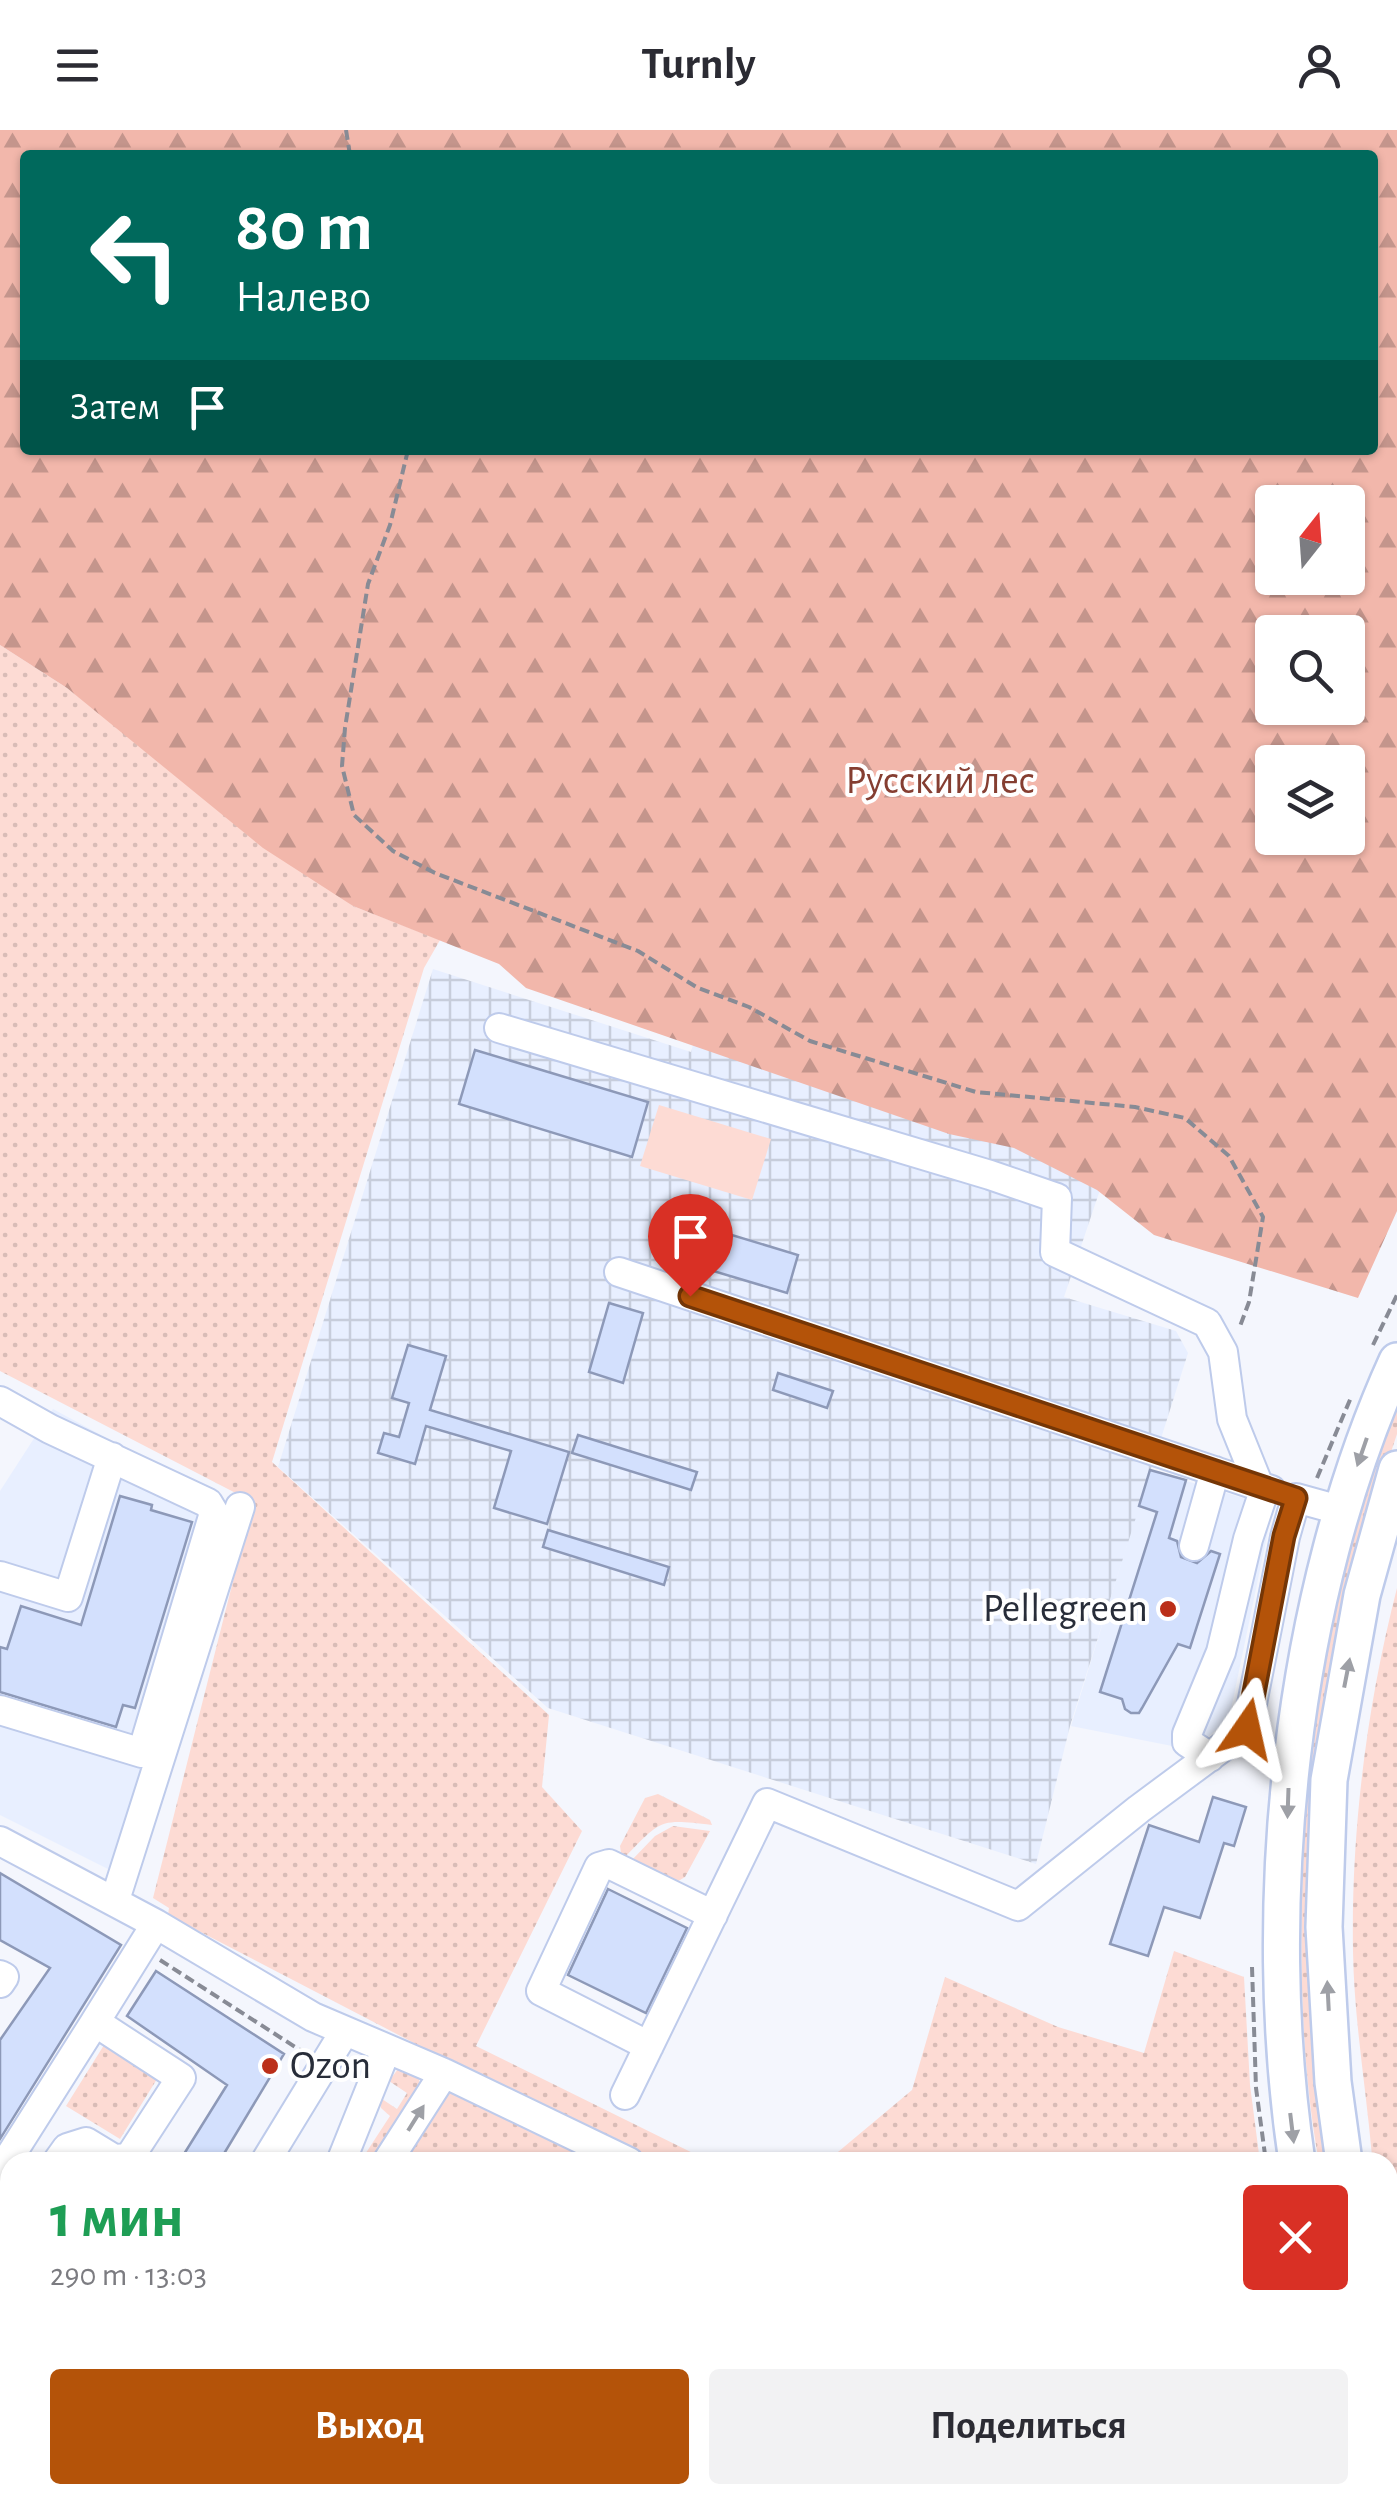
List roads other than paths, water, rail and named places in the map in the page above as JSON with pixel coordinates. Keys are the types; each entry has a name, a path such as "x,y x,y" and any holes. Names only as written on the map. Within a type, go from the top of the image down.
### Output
{"main road":[{"path":"1296,2152 1288,2090 1283,1931 1289,1776 1299,1702 1342,1510 1397,1361"},
{"path":"1342,2152 1332,2082 1324,1926 1329,1780 1362,1595 1397,1468"}],"street":[{"path":"499,1028 990,1174 1057,1198 1055,1252 1208,1323 1223,1352 1232,1418 1262,1487 1221,1652 1187,1734 1187,1742 1210,1756"},
{"path":"619,1272 1214,1472 1342,1510"},
{"path":"0,1401 50,1429 208,1503 214,1513 142,1753 0,1710"},
{"path":"0,1576 68,1597 112,1457"},
{"path":"1194,1546 1214,1472"},
{"path":"625,2095 767,1803 1018,1906 1247,1729 1284,1536 1296,1498"},
{"path":"115,1900 240,1507"},
{"path":"0,1842 115,1900 313,2017 444,2073 609,2152"},
{"path":"649,2046 541,1991 599,1868 608,1864 713,1914"},
{"path":"9,2152 156,1924"},
{"path":"0,1975 4,1977 0,1983"},
{"path":"96,2022 181,2078 133,2152"},
{"path":"271,2152 345,2031"},
{"path":"332,2152 386,2050"},
{"path":"394,2152 444,2073"},
{"path":"64,2152 86,2142 102,2152"}],"place":[{"name":"Pellegreen","path":"1168,1609"},
{"name":"Ozon","path":"270,2066"}],"park label":[{"name":"Русский лес","path":"940,781"}]}
